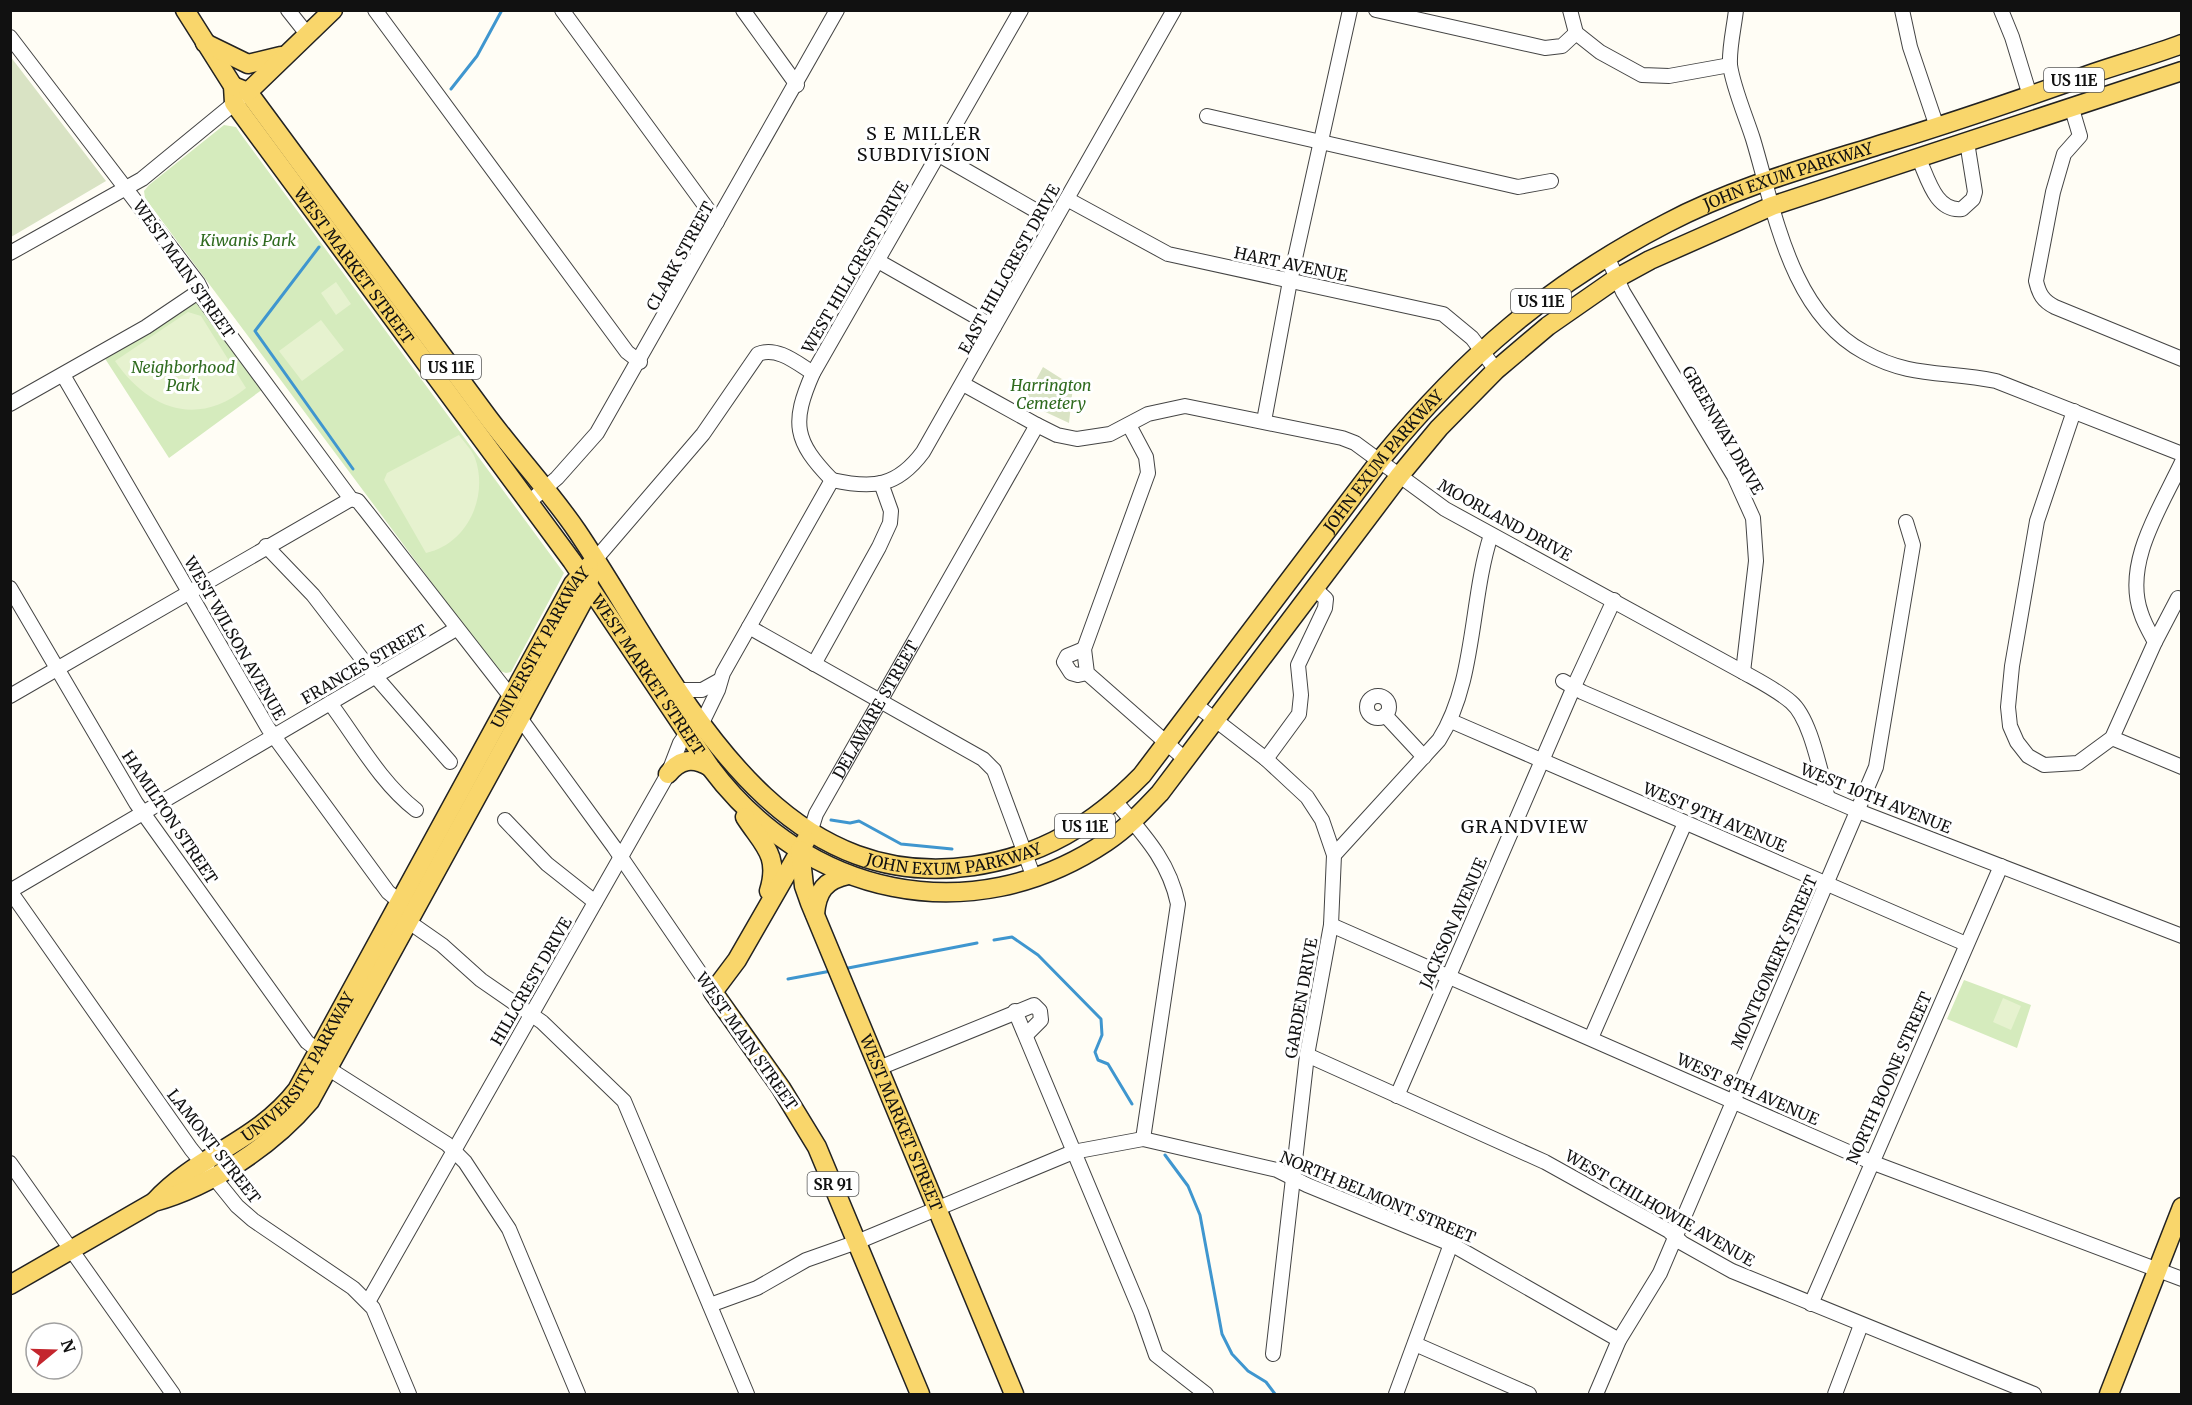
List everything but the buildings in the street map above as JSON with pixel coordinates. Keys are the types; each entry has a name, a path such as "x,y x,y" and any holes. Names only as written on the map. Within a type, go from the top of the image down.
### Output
{"main road":[{"name":"WEST MARKET STREET","path":"185,10 203,42 238,94 529,502 695,728"},
{"path":"238,94 286,54 333,10"},
{"path":"203,42 248,64 286,54"},
{"name":"JOHN EXUM PARKWAY","path":"695,728 763,796 810,833 850,853 921,868 945,870 1026,854 1062,839 1116,802 1142,775 1381,459 1450,380 1528,310 1607,256 1668,222 1766,182 2181,44"},
{"name":"JOHN EXUM PARKWAY","path":"710,767 734,797 759,822 800,850 848,875 882,886 929,893 971,892 1034,878 1087,854 1132,822 1161,793 1400,475 1439,428 1496,370 1548,326 1617,278 1685,243 1772,206 2181,72"},
{"name":"WEST MARKET STREET","path":"238,94 576,530 679,690 710,767"},
{"name":"UNIVERSITY PARKWAY","path":"208,1169 280,1134 310,1101 583,601 585,579 594,561"},
{"name":"UNIVERSITY PARKWAY","path":"10,1285 154,1202 175,1196 274,1116 297,1090 320,1052 568,592 585,579"},
{"path":"668,774 676,764 686,760 700,761 710,767"},
{"path":"734,797 769,850 773,861 774,871 762,913"},
{"name":"DELAWARE STREET","path":"712,992 738,960 762,913 810,833"},
{"name":"WEST MARKET STREET","path":"800,850 804,886 1014,1395"},
{"path":"815,914 817,900 823,888 830,880 848,875"},
{"path":"780,883 792,877 804,886"},
{"name":"WEST MAIN STREET","path":"712,992 805,1125 817,1147 920,1395"},
{"path":"2109,1395 2181,1207"}],"street":[{"path":"288,10 307,34"},
{"path":"375,10 627,352 640,362"},
{"path":"562,10 717,222"},
{"path":"743,10 797,85"},
{"name":"CLARK STREET","path":"529,502 544,490 597,433 640,362 837,10"},
{"name":"WEST HILLCREST DRIVE","path":"832,480 810,457 801,438 799,420 802,398 813,373 1021,10"},
{"name":"EAST HILLCREST DRIVE","path":"832,480 852,485 881,483 895,479 911,468 963,384 1174,10"},
{"path":"1264,421 1290,281 1323,143 1350,10"},
{"path":"1376,10 1545,48 1562,46 1576,33"},
{"path":"1570,10 1576,33 1600,52 1642,75 1669,76 1730,65"},
{"path":"1736,10 1730,65 1772,206 1798,278 1815,306 1834,328 1861,351 1891,366 1918,373 1970,375 1996,381 2181,454"},
{"path":"1902,10 1913,57 1937,127"},
{"path":"2001,10 2030,96"},
{"name":"WEST MAIN STREET","path":"10,37 127,187 198,283 201,289 198,292 351,499 358,501 511,697"},
{"path":"10,253 127,187 158,166 238,94"},
{"path":"2072,109 2080,136 2064,154 2053,192 2036,281 2038,290 2046,302 2055,307 2181,359"},
{"path":"1207,116 1518,187 1551,181"},
{"path":"1919,159 1938,200 1946,207 1962,209 1973,199 1975,192 1967,142"},
{"path":"939,155 1054,221"},
{"name":"HART AVENUE","path":"1067,199 1168,254 1443,314 1455,322 1482,350 1496,370"},
{"name":"GREENWAY DRIVE","path":"1607,256 1617,278 1734,476 1753,518 1756,561 1743,672"},
{"path":"878,261 994,327"},
{"path":"10,404 146,327 198,292"},
{"path":"594,561 704,434 755,356 768,351 777,352 813,373"},
{"name":"WEST WILSON AVENUE","path":"63,375 274,736 388,892 400,902"},
{"name":"MOORLAND DRIVE","path":"963,384 1057,435 1077,439 1110,434 1148,414 1185,406 1342,438 1381,459 1445,509 1614,600 1743,672 1791,702 1800,711 1828,798"},
{"path":"2074,411 2037,521 2012,666 2008,706 2010,726 2017,742 2028,756 2044,765 2078,763 2112,738 2155,642 2178,598 2181,600"},
{"name":"DELAWARE STREET","path":"810,833 814,817 1037,425"},
{"path":"1129,425 1146,458 1148,473 1084,649 1087,673 1186,760"},
{"path":"2155,642 2140,613 2136,589 2137,566 2181,462"},
{"name":"HILLCREST DRIVE","path":"368,1302 668,774 680,743 695,728 718,690 720,680 748,627 832,480"},
{"path":"814,664 890,523 891,511 881,483"},
{"path":"10,696 190,593 266,546 351,499"},
{"name":"MONTGOMERY STREET","path":"1596,1395 1619,1340 1649,1296 1880,755 1913,545 1906,522"},
{"path":"1335,855 1424,757 1451,721 1460,689 1491,535"},
{"path":"266,546 313,595 376,677 450,762"},
{"name":"HAMILTON STREET","path":"10,588 143,812 307,1042 320,1052"},
{"path":"1266,759 1299,714 1298,665 1325,608 1326,599 1314,588"},
{"name":"JACKSON AVENUE","path":"1397,1095 1542,759 1569,684 1614,600"},
{"path":"748,627 983,759 994,770 1034,878"},
{"name":"FRANCES STREET","path":"10,891 456,629"},
{"path":"1084,649 1067,656 1064,662 1071,673 1078,675 1087,673"},
{"path":"679,690 702,690 720,680"},
{"name":"WEST 10TH AVENUE","path":"1569,684 1858,811 2181,936"},
{"path":"330,703 366,755 403,800 416,810"},
{"name":"GARDEN DRIVE","path":"1196,705 1266,759 1307,797 1322,820 1335,855 1331,925 1307,1055 1291,1177 1273,1353"},
{"path":"1385,715 1424,757"},
{"name":"WEST MAIN STREET","path":"520,718 620,857 712,992"},
{"name":"WEST 9TH AVENUE","path":"1451,721 1966,944"},
{"path":"2112,738 2181,767"},
{"path":"1116,802 1162,860 1173,879 1178,904 1143,1139"},
{"path":"505,820 547,864 595,902"},
{"path":"1591,1038 1685,823"},
{"name":"NORTH BOONE STREET","path":"1811,1304 2001,866"},
{"name":"LAMONT STREET","path":"10,891 208,1169 244,1214 368,1302 373,1308 409,1395"},
{"path":"409,922 442,945 481,980 542,1022 629,1108 747,1395"},
{"name":"WEST 8TH AVENUE","path":"1331,925 1871,1162 2181,1279"},
{"path":"879,1068 1034,1005 1040,1011 1041,1020 1026,1035"},
{"path":"1015,1011 1141,1312 1156,1355 1206,1395"},
{"name":"WEST CHILHOWIE AVENUE","path":"1307,1055 1545,1162 1732,1271 2034,1395"},
{"path":"329,1069 447,1144 465,1162 509,1229 578,1395"},
{"name":"NORTH BELMONT STREET","path":"710,1305 757,1288 806,1260 857,1242 1073,1152 1143,1139 1277,1170 1451,1244 1619,1340"},
{"path":"10,1163 173,1395"},
{"path":"1396,1395 1451,1244"},
{"path":"1835,1395 1861,1325"},
{"path":"1414,1344 1529,1395"}],"green space":[{"path":"10,56 106,181 11,237 10,237"},
{"name":"Kiwanis Park","path":"224,125 236,127 564,573 511,672 497,670 145,198 144,191 149,185"},
{"path":"336,282 351,304 336,315 321,293"},
{"name":"Neighborhood Park","path":"196,301 263,389 169,458 104,357"},
{"path":"188,312 201,316 246,388 228,400 210,407 192,410 174,408 142,391 115,361"},
{"path":"321,320 344,350 302,381 279,351"},
{"name":"Harrington Cemetery","path":"1043,367 1073,386 1069,423 1024,402"},
{"path":"459,435 475,458 479,473 476,503 471,517 453,540 426,553 384,480 387,473"},
{"path":"1964,980 2031,1005 2017,1048 1947,1019"},
{"path":"2003,998 2021,1006 2011,1030 1993,1022"}],"waterway":[{"path":"451,89 477,56 502,10"},
{"path":"319,247 255,331 353,469"},
{"path":"831,820 850,823 859,821 901,844 952,849"},
{"path":"994,940 1012,937 1038,955 1101,1019 1102,1035 1095,1052 1098,1060 1108,1064 1132,1104"},
{"path":"843,969 977,943"},
{"path":"788,979 831,971"},
{"path":"1165,1155 1188,1186 1200,1215 1222,1334 1232,1354 1248,1371 1266,1382 1275,1394"}],"district":[{"name":"S E MILLER SUBDIVISION","path":"924,143"},
{"name":"GRANDVIEW","path":"1525,826"}]}
